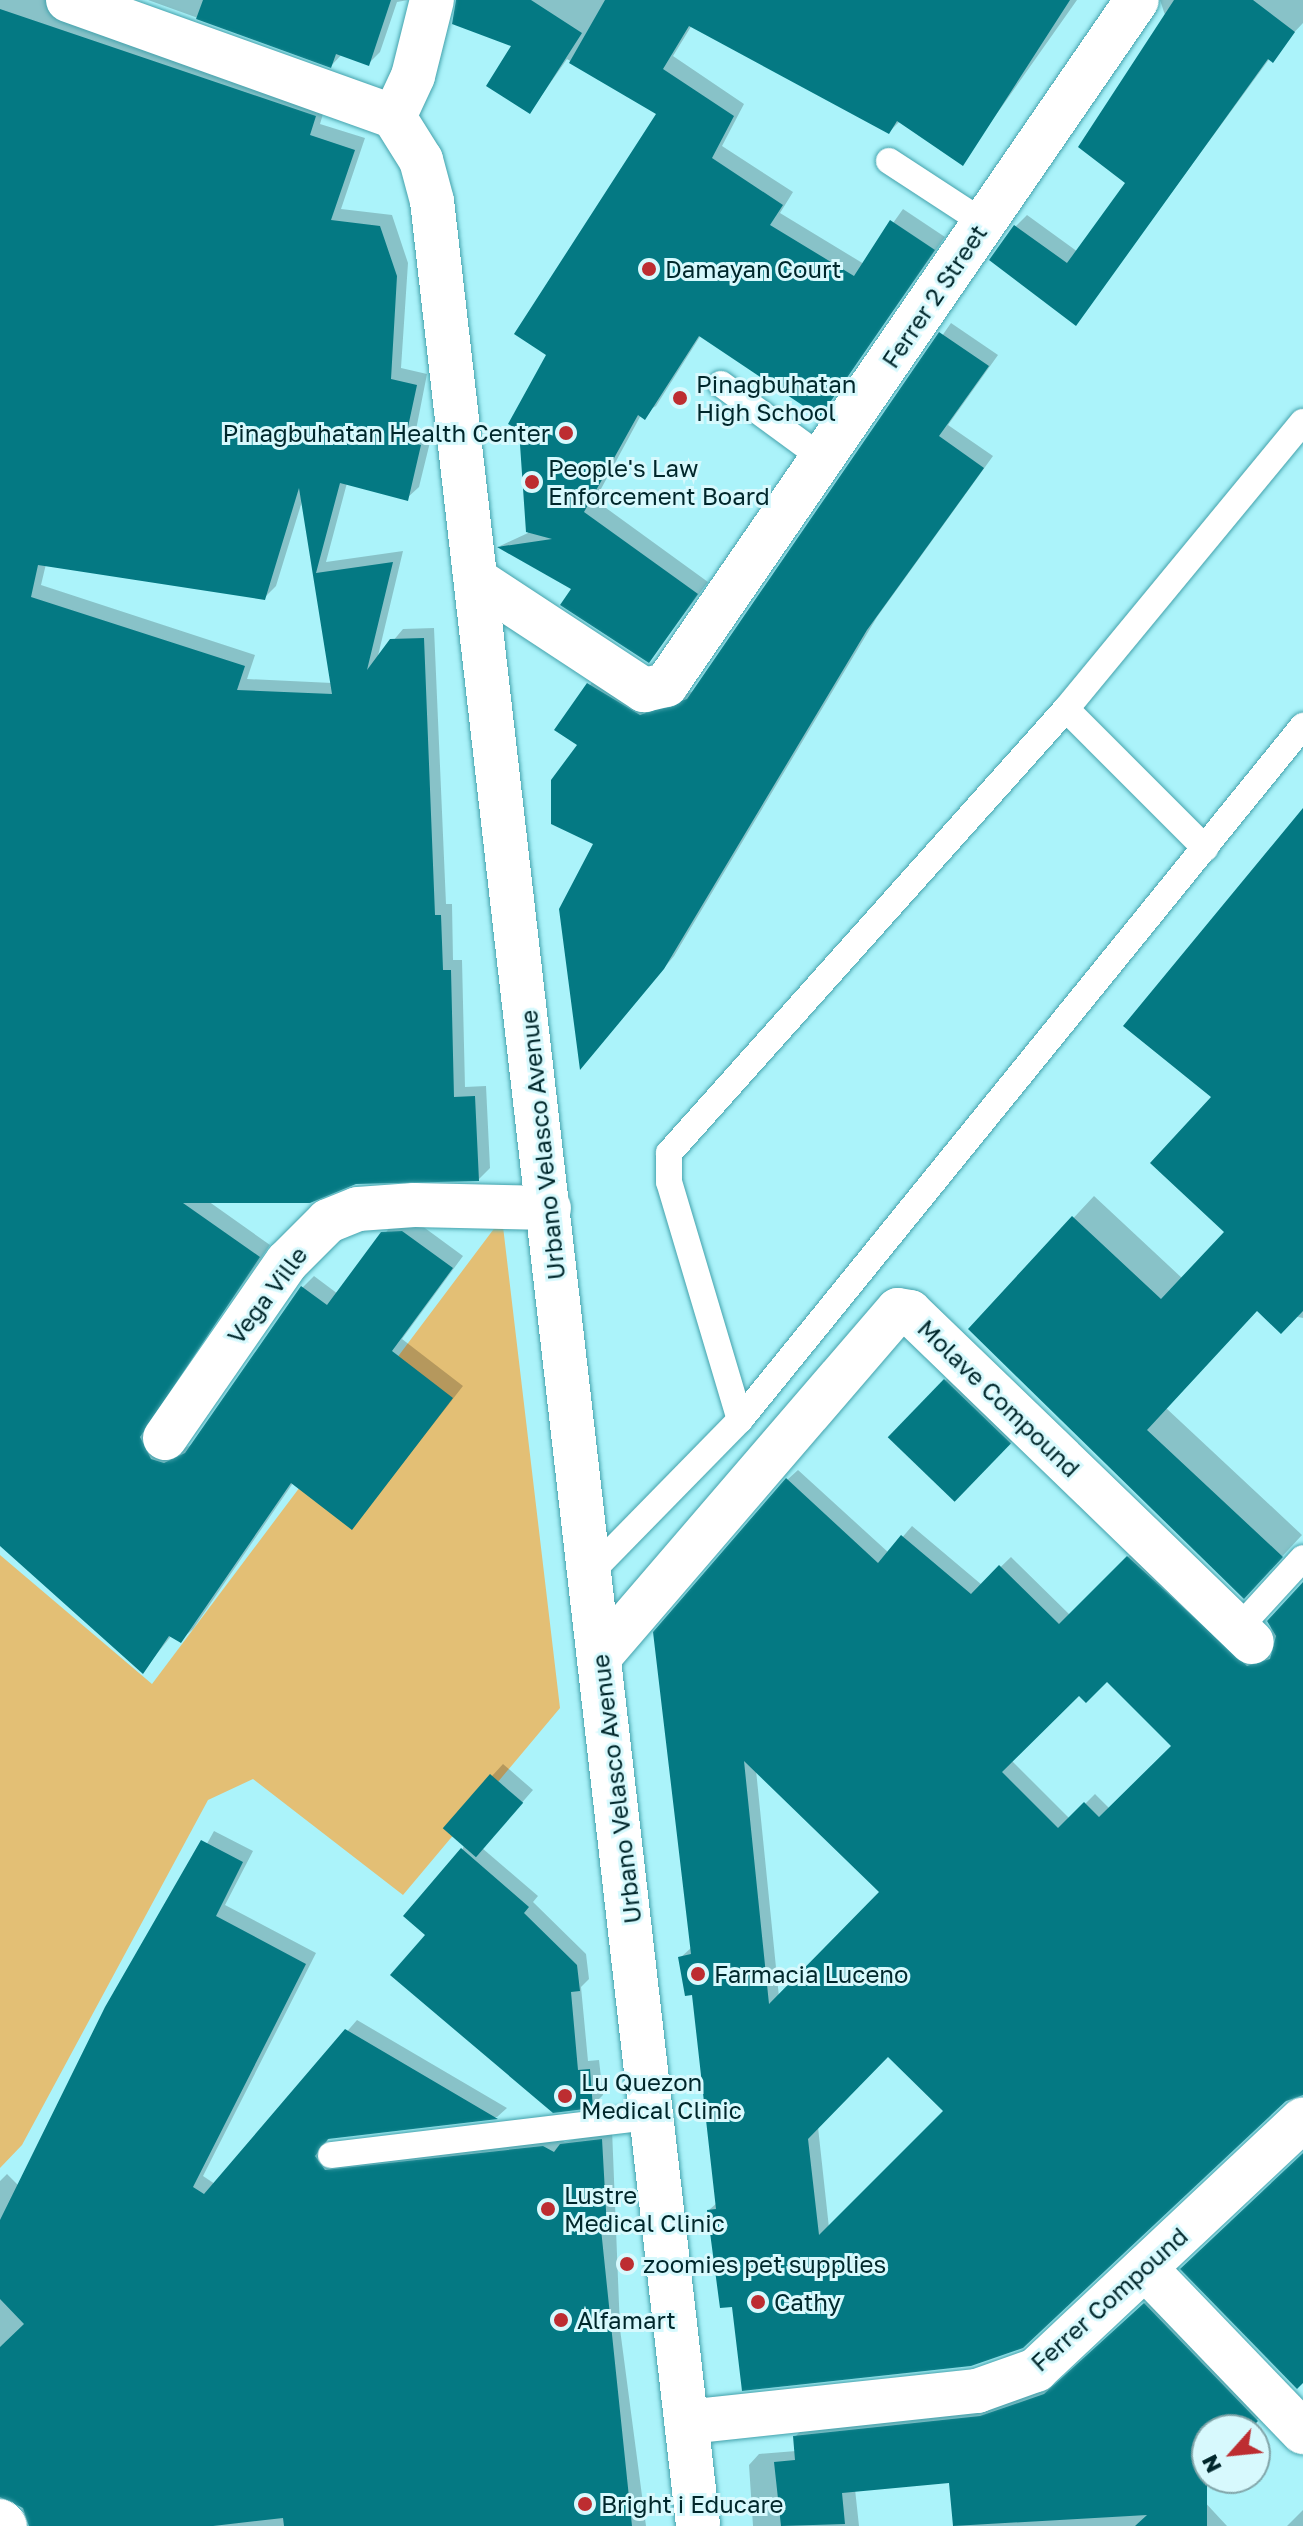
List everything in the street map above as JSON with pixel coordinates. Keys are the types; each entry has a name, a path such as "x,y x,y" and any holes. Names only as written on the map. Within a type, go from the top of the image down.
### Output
{"street":[{"path":"68,0 394,117 413,76 432,0"},
{"name":"Ferrer 2 Street","path":"478,581 644,690 658,689 822,458 1137,0"},
{"name":"Urbano Velasco Avenue","path":"394,117 421,160 432,201 601,1655 698,2526"},
{"name":"Vega Ville","path":"165,1438 287,1262 328,1221 358,1209 414,1205 549,1208"},
{"name":"Molave Compound","path":"601,1655 898,1310 910,1312 1245,1636"},
{"name":"Ferrer Compound","path":"687,2422 977,2391 1036,2370 1303,2119"},
{"path":"1145,2268 1303,2432"},
{"path":"0,2521 5,2526"}],"lane":[{"path":"889,161 984,223"},
{"path":"721,384 822,458"},
{"path":"740,1420 669,1182 669,1153 1066,709 1303,422"},
{"path":"1066,709 1205,848"},
{"path":"590,1573 740,1420 1303,726"},
{"path":"1245,1636 1303,1558"},
{"path":"331,2155 652,2117"}],"shaded area":[{"path":"502,1218 560,1708 403,1895 253,1779 208,1800 22,2145 0,2168 0,1555 152,1684"}],"building":[{"path":"203,0 391,0 369,66 336,54 331,68 196,19"},
{"path":"456,0 531,0 582,33 530,114 486,86 511,46 452,24"},
{"path":"605,0 1070,0 963,166 897,121 889,134 689,26 663,69 734,116 712,158 783,205 770,225 854,276 890,220 935,250 820,417 699,336 645,420 638,415 584,512 698,594 649,663 560,605 571,589 497,547 552,539 526,532 519,430 508,424 546,355 514,334 656,114 569,63"},
{"path":"1174,0 1253,0 1295,32 1273,63 1268,59 1076,326 989,260 1014,225 1067,263 1125,183 1078,147"},
{"path":"0,9 316,116 310,135 355,150 331,220 380,226 397,276 391,379 417,385 405,441 421,445 408,501 340,483 316,573 393,562 367,670 390,639 424,638 435,915 441,915 443,970 451,970 454,1097 475,1096 479,1181 356,1184 310,1203 183,1203 260,1257 140,1437 151,1459 164,1463 185,1453 301,1286 327,1305 381,1232 402,1231 453,1268 392,1351 453,1398 352,1530 291,1483 181,1643 169,1636 143,1674 0,1546","holes":["299,488 332,694 237,690 245,666 31,597 38,565 265,600"]},
{"path":"939,332 989,366 939,436 984,468 867,630 664,969 580,1070 559,909 593,844 551,824 551,780 577,745 554,730 587,683 640,715 687,699"},
{"path":"1303,808 1303,1311 1281,1334 1257,1311 1147,1430 1283,1557 1244,1599 968,1329 1072,1216 1161,1299 1224,1232 1150,1163 1211,1097 1123,1026"},
{"path":"944,1379 1011,1444 955,1502 888,1437"},
{"path":"786,1478 878,1563 901,1535 971,1594 999,1565 1059,1624 1127,1556 1247,1666 1270,1659 1276,1636 1267,1621 1303,1582 1303,2095 1286,2101 1023,2348 971,2366 742,2391 732,2307 720,2308 707,2210 716,2209 692,1995 685,1996 678,1957 691,1954 653,1632","holes":["1107,1682 1171,1746 1099,1817 1084,1802 1058,1828 1002,1772 1079,1696 1086,1703","744,1761 879,1892 769,2004","888,2057 943,2111 819,2235 808,2139"]},
{"path":"490,1774 523,1803 476,1857 443,1828"},
{"path":"201,1840 243,1862 216,1916 306,1964 193,2187 204,2194 345,2029 498,2119 328,2139 315,2156 325,2170 543,2146 554,2152 560,2144 602,2139 607,2228 601,2229 632,2526 284,2526 283,2518 213,2526 29,2526 23,2508 0,2497 0,2347 24,2324 0,2299 0,2220 105,2007"},
{"path":"461,1848 529,1907 524,1913 577,1965 580,1991 571,1992 578,2070 590,2069 593,2108 553,2113 390,1975 425,1935 403,1916"},
{"path":"1303,2153 1303,2383 1297,2389 1180,2269"},
{"path":"1144,2303 1251,2414 1191,2414 1191,2494 1207,2494 1207,2526 1135,2526 1147,2515 953,2526 949,2483 842,2493 845,2524 781,2526 774,2462 795,2460 793,2436 980,2416 1044,2394"}],"place":[{"name":"Damayan Court","path":"649,269"},
{"name":"Pinagbuhatan High School","path":"680,398"},
{"name":"Pinagbuhatan Health Center","path":"566,433"},
{"name":"People's Law Enforcement Board","path":"532,482"},
{"name":"Farmacia Luceno","path":"698,1974"},
{"name":"Lu Quezon Medical Clinic","path":"565,2096"},
{"name":"Lustre Medical Clinic","path":"548,2209"},
{"name":"zoomies pet supplies","path":"627,2264"},
{"name":"Cathy","path":"758,2302"},
{"name":"Alfamart","path":"561,2320"},
{"name":"Bright i Educare","path":"585,2504"}]}
